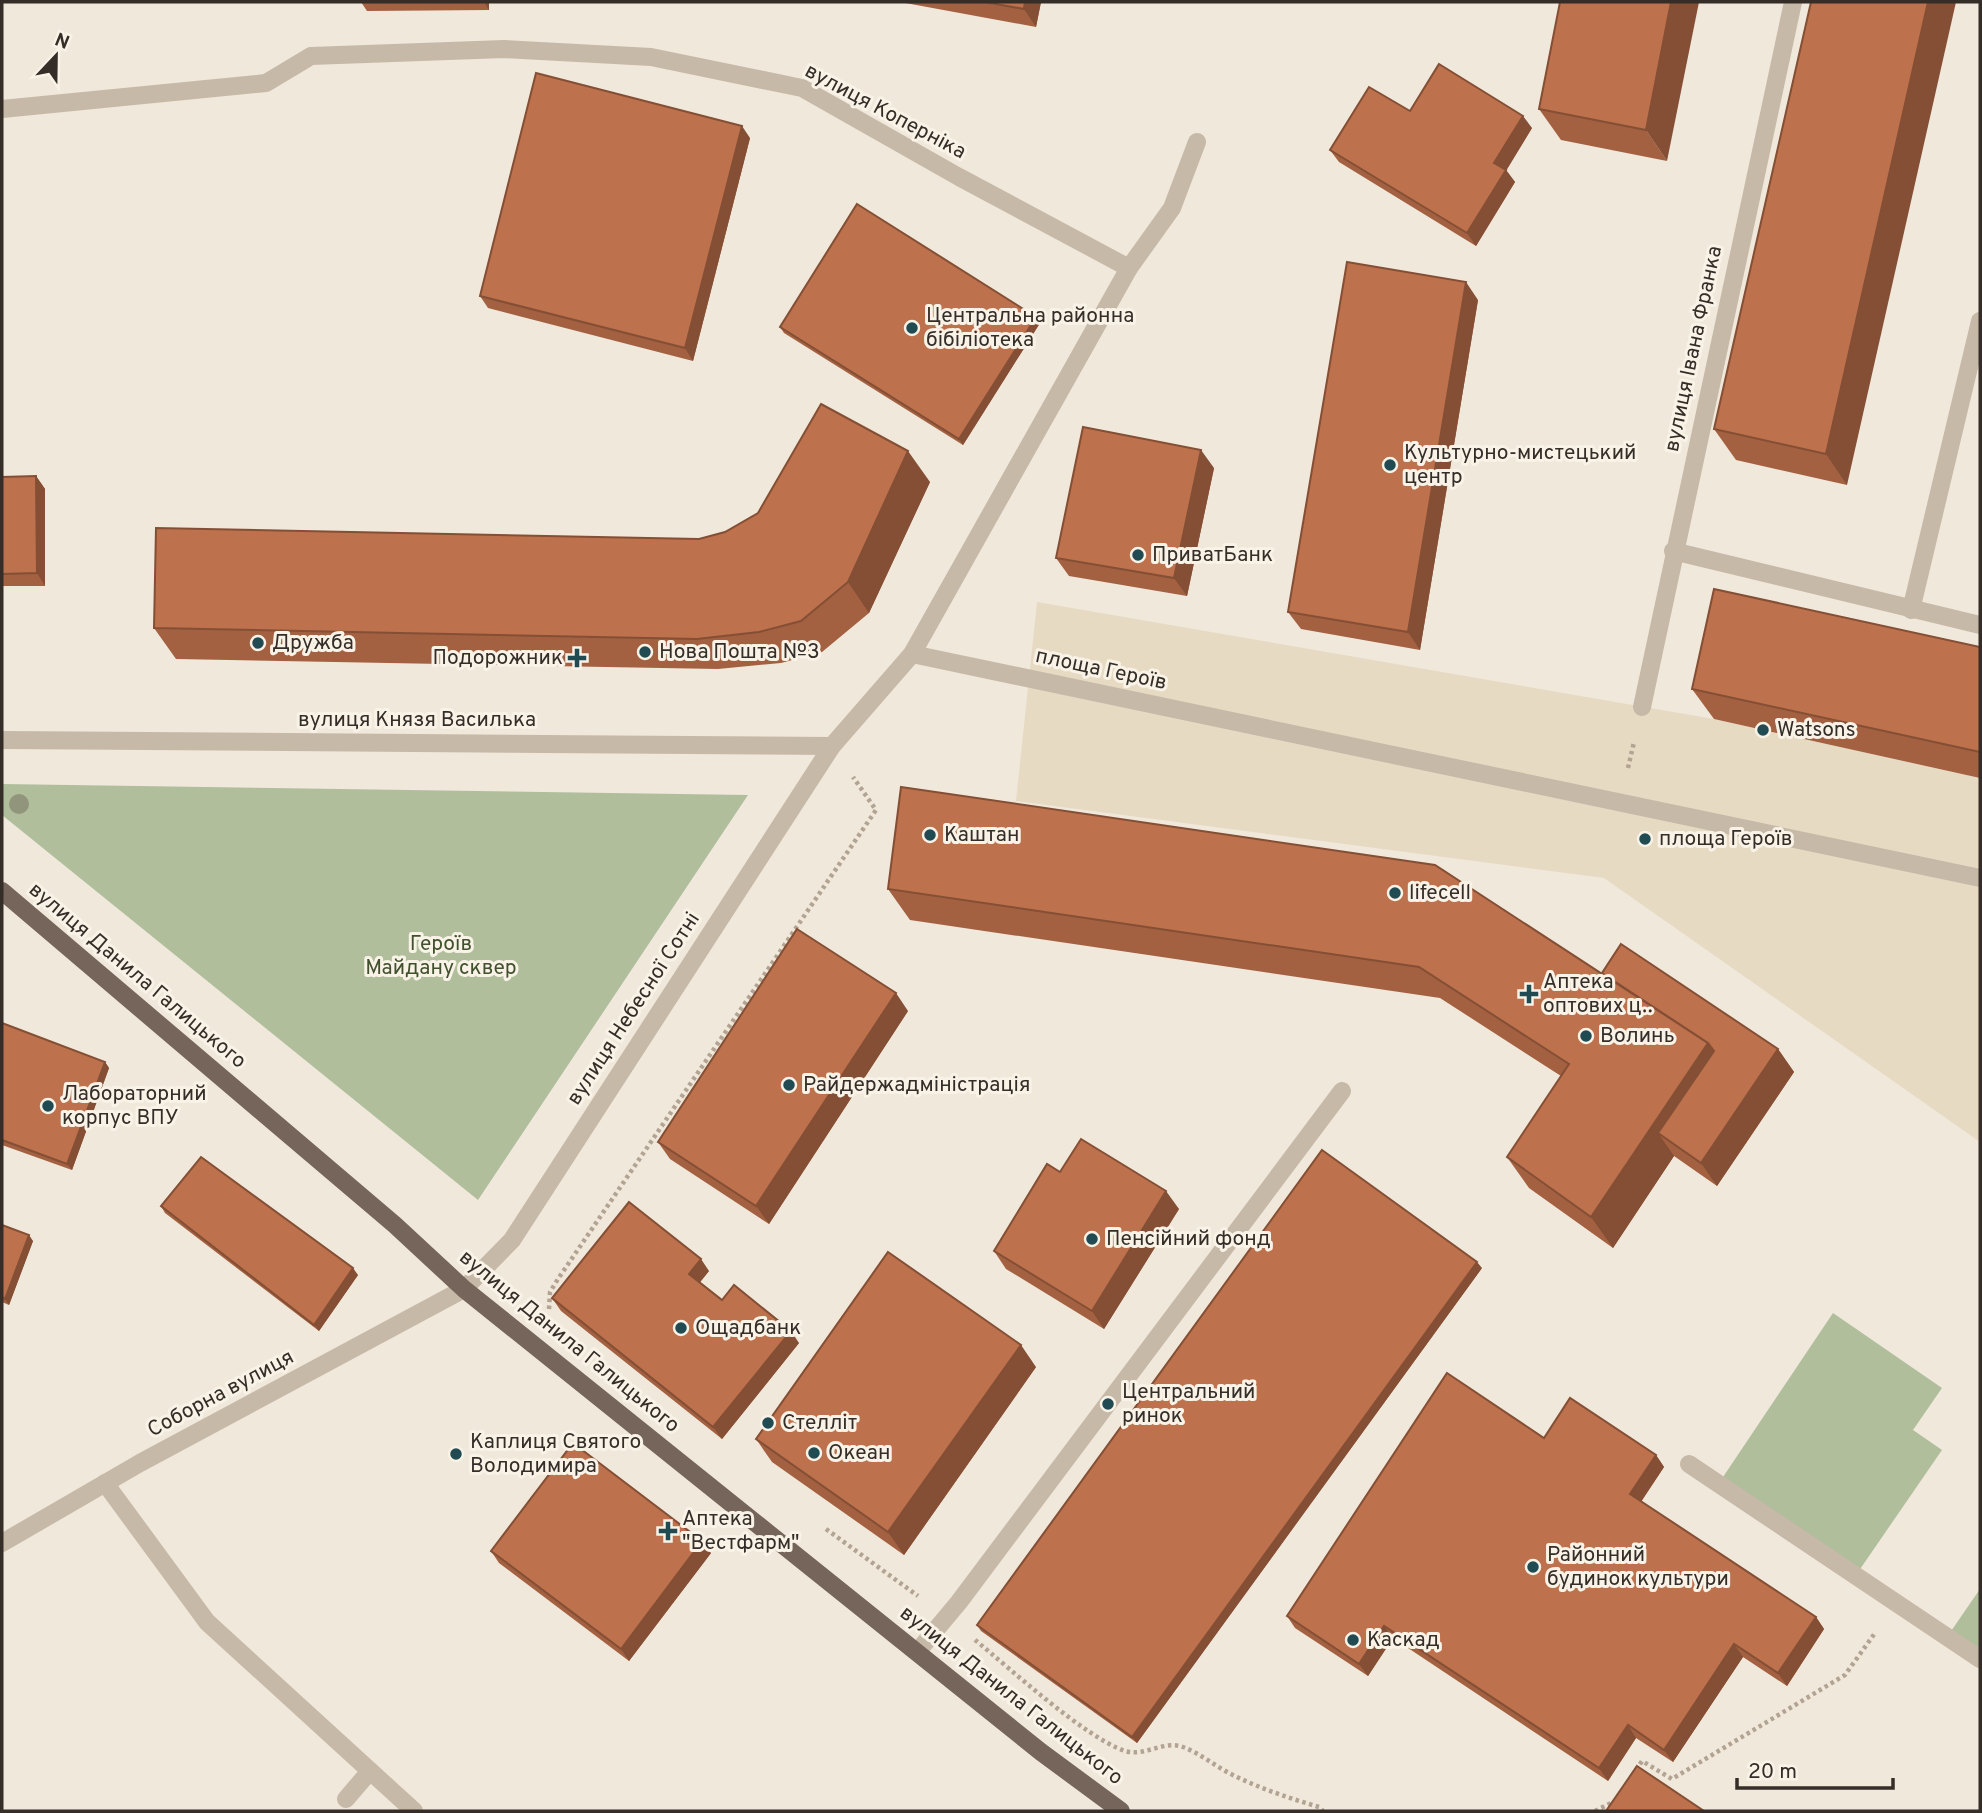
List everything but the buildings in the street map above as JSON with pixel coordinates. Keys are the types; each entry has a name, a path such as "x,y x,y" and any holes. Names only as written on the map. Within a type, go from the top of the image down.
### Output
{"main road":[{"name":"вулиця Данила Галицького","path":"2,891 395,1225 464,1289 1041,1752 1121,1811"}],"street":[{"name":"вулиця Івана Франка","path":"1642,707 1673,551 1793,2"},
{"name":"вулиця Коперніка","path":"2,109 266,83 311,56 504,49 651,57 802,88 959,177 1129,268"},
{"path":"832,746 912,654 1129,268 1172,208 1197,142"},
{"path":"1911,610 1980,321"},
{"path":"1673,551 1980,625"},
{"name":"площа Героїв","path":"912,654 1980,878"},
{"name":"вулиця Князя Василька","path":"2,740 832,746"},
{"name":"вулиця Небесної Сотні","path":"464,1289 512,1240 832,746"},
{"path":"918,1651 946,1618 1342,1091"},
{"name":"Соборна вулиця","path":"2,1543 104,1483 464,1289"},
{"path":"1689,1464 1980,1659"},
{"path":"104,1483 207,1622 414,1811"},
{"path":"346,1799 370,1771"}],"path":[{"path":"1620,803 1642,707"},
{"path":"551,1314 547,1303 558,1279 876,810 832,746"},
{"path":"826,1528 946,1618 1078,1723 1115,1747 1137,1754 1168,1746 1181,1746 1231,1774 1319,1807 1323,1811"},
{"path":"1629,1781 1642,1761 1672,1779 1845,1675 1897,1602"},
{"path":"1595,1811 1615,1801"}],"green space":[{"name":"Героїв Майдану сквер","path":"2,784 748,795 478,1200 2,815"},
{"path":"1833,1313 1942,1388 1913,1430 1942,1450 1856,1575 1719,1483"},
{"path":"1980,1589 1980,1659 1947,1637"}],"shaded area":[{"name":"площа Героїв","path":"1037,602 1714,719 1980,778 1980,1142 1604,878 1016,801"}],"place":[{"name":"Центральна районна бібіліотека","path":"912,328"},
{"name":"Культурно-мистецький центр","path":"1390,465"},
{"name":"ПриватБанк","path":"1138,555"},
{"name":"Дружба","path":"258,643"},
{"name":"Нова Пошта №3","path":"645,652"},
{"name":"Подорожник","path":"577,658"},
{"name":"Watsons","path":"1763,730"},
{"name":"Каштан","path":"930,835"},
{"name":"площа Героїв","path":"1645,839"},
{"name":"lifecell","path":"1395,893"},
{"name":"Аптека оптових ц‥","path":"1529,994"},
{"name":"Волинь","path":"1586,1036"},
{"name":"Райдержадміністрація","path":"789,1085"},
{"name":"Лабораторний корпус ВПУ","path":"48,1106"},
{"name":"Пенсійний фонд","path":"1092,1239"},
{"name":"Ощадбанк","path":"681,1328"},
{"name":"Центральний ринок","path":"1108,1404"},
{"name":"Стелліт","path":"768,1423"},
{"name":"Океан","path":"814,1453"},
{"name":"Каплиця Святого Володимира","path":"456,1454"},
{"name":"Аптека \"Вестфарм\"","path":"668,1531"},
{"name":"Районний будинок культури","path":"1533,1567"},
{"name":"Каскад","path":"1353,1640"}]}
